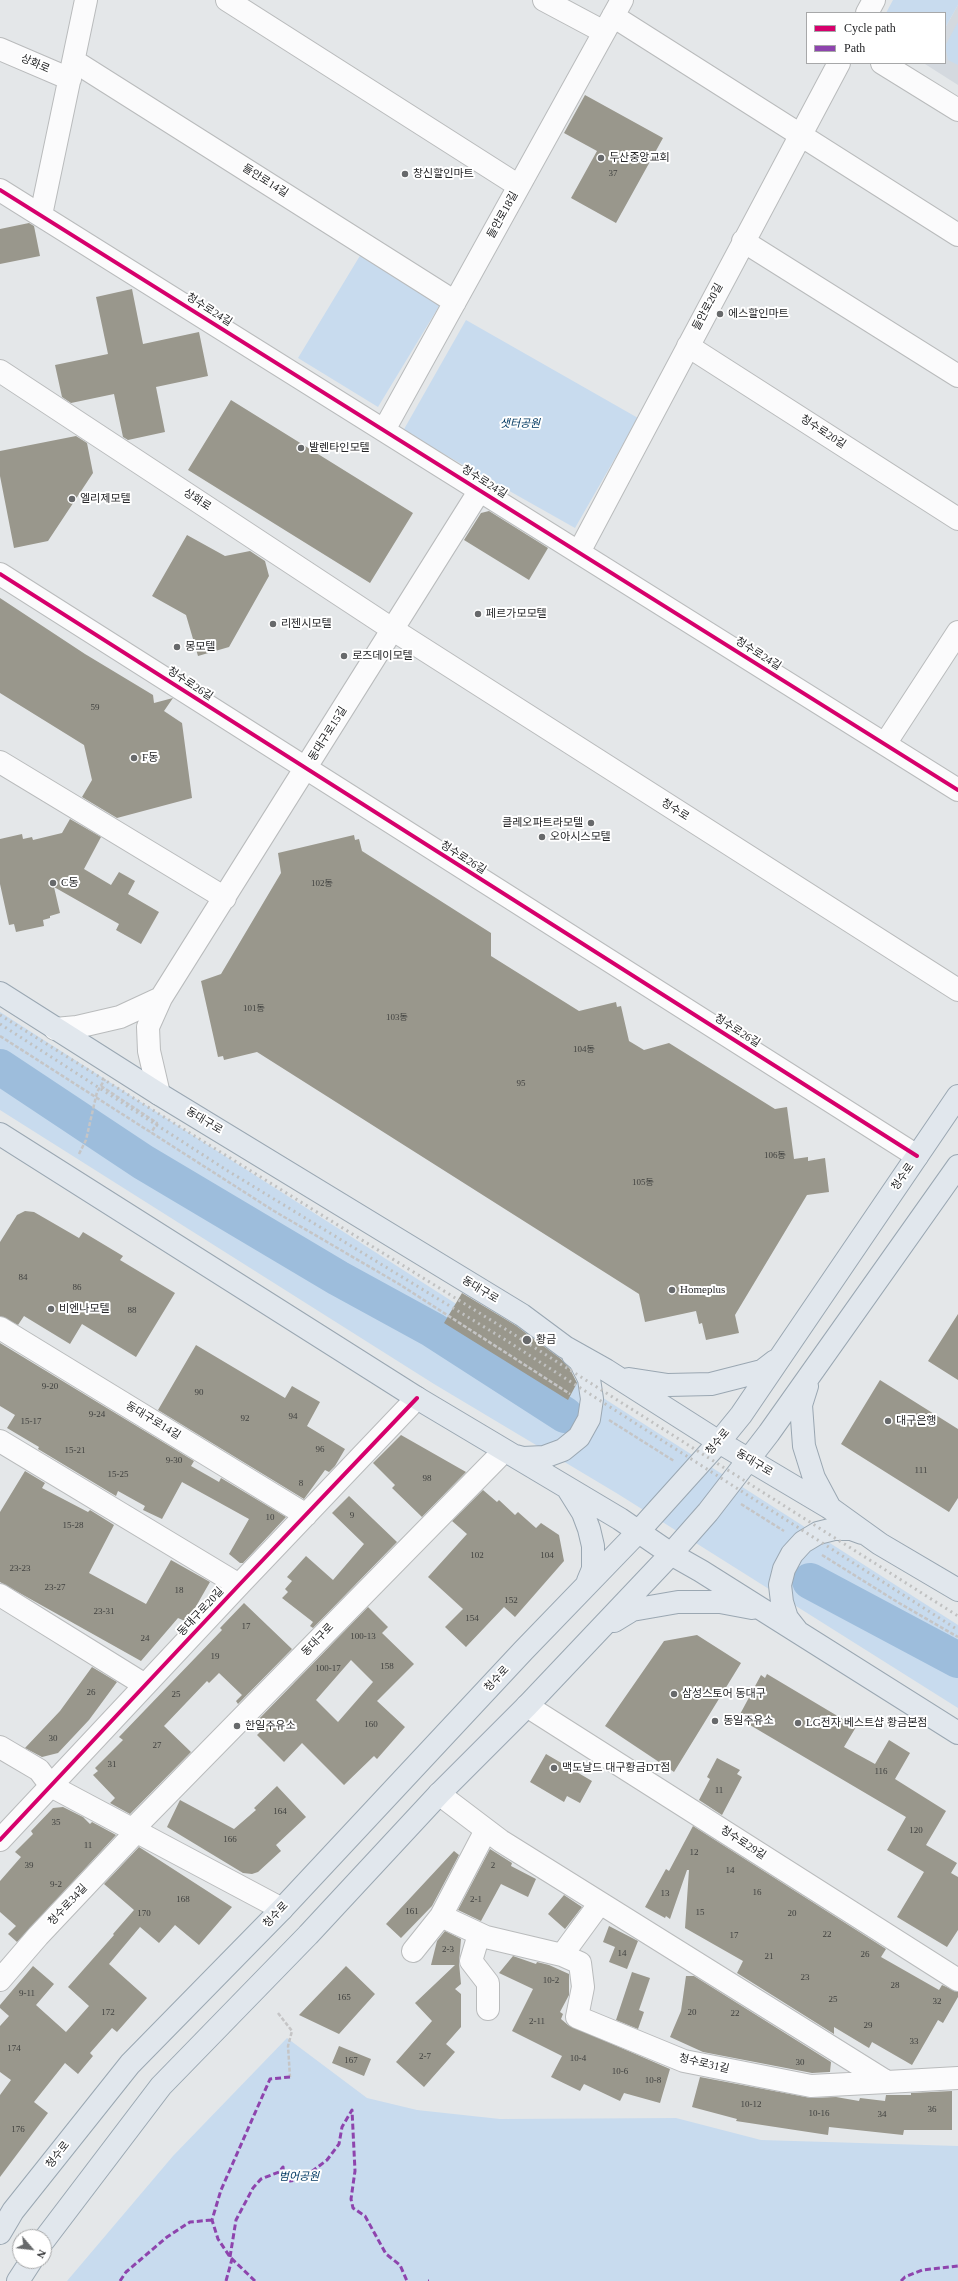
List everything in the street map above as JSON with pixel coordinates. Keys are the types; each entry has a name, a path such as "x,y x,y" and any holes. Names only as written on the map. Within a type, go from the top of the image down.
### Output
{"main road":[{"name":"동대구로","path":"0,993 159,1094 522,1316 564,1347 606,1370 719,1442 830,1508 880,1544 958,1590"},
{"name":"청수로","path":"0,2233 13,2211 130,2064 282,1909 588,1581 638,1532 719,1442 741,1415 776,1360 958,1096"},
{"path":"0,1134 417,1398 504,1451 564,1485 671,1554 701,1571 810,1642 958,1733"},
{"path":"52,2229 161,2086 308,1935 439,1794 528,1706 595,1633 671,1554 749,1460 958,1166"},
{"path":"504,1451 523,1458 544,1457 563,1450 578,1437 589,1419 592,1399 589,1379 580,1361 564,1347"},
{"path":"606,1370 646,1383 689,1386 710,1384 742,1377 762,1371 776,1360"},
{"path":"813,1372 800,1405 801,1426 808,1462 821,1494 830,1508"},
{"path":"564,1485 583,1513 589,1529 593,1546 593,1570 588,1581"},
{"path":"810,1642 797,1631 787,1618 782,1602 780,1585 784,1569 792,1554 803,1542 818,1533 834,1529 851,1530 866,1535 880,1544"},
{"path":"595,1633 632,1610 655,1605 706,1602 761,1610"},
{"path":"18,2281 25,2269"}],"street":[{"path":"41,216 86,0"},
{"path":"227,0 519,186"},
{"path":"544,0 613,16 958,235"},
{"path":"868,12 874,0"},
{"name":"들안로18길","path":"384,430 613,16"},
{"name":"상화로","path":"0,49 72,70"},
{"name":"들안로20길","path":"579,552 838,64"},
{"path":"884,64 958,110"},
{"name":"들안로14길","path":"72,70 455,302"},
{"name":"청수로24길","path":"0,190 958,790"},
{"path":"743,241 958,376"},
{"name":"청수로20길","path":"688,346 958,519"},
{"name":"상화로","path":"0,371 393,630"},
{"name":"동대구로15길","path":"159,1094 149,1051 148,1027 161,998 480,490"},
{"name":"청수로26길","path":"0,574 917,1156"},
{"name":"청수로","path":"393,630 958,990"},
{"path":"884,744 958,632"},
{"path":"0,762 225,898"},
{"path":"55,1029 77,1027 120,1017 161,998"},
{"name":"동대구로14길","path":"0,1328 306,1515"},
{"name":"동대구로20길","path":"0,1840 417,1398"},
{"path":"0,1441 239,1585"},
{"name":"동대구로","path":"135,1830 504,1451"},
{"path":"0,1594 145,1685"},
{"name":"청수로29길","path":"528,1706 958,1980"},
{"path":"0,1747 39,1770 51,1786 282,1909"},
{"path":"439,1794 486,1830 887,2082"},
{"name":"청수로34길","path":"0,1980 135,1830"},
{"path":"413,1951 441,1916 486,1830"},
{"path":"562,1955 600,1903"},
{"name":"청수로31길","path":"441,1916 479,1934 562,1955 580,1963 582,1987 577,2017 684,2061 811,2086 958,2078"},
{"path":"479,1934 471,1961 488,1983 488,2009"}],"path":[{"path":"0,1036 151,1133 337,1249 399,1284 576,1398"},
{"path":"79,1154 86,1140 97,1092 105,1079"},
{"path":"101,1086 157,1123 151,1133"},
{"path":"602,1415 676,1462"},
{"path":"737,1501 791,1535"},
{"path":"818,1552 899,1603 958,1637"},
{"path":"278,2013 292,2030 288,2046 290,2077"}],"shaded area":[{"path":"958,5 958,85 925,64 946,64 946,26"}],"green space":[{"path":"893,0 958,0 958,5 946,26 946,12 887,12"},
{"path":"958,22 958,65 948,60 946,44"},
{"path":"361,254 441,303 378,407 298,358"},
{"name":"샛터공원","path":"466,320 638,418 575,528 403,431"},
{"path":"0,1012 958,1625 958,1708 618,1494 434,1384 0,1110"},
{"name":"범어공원","path":"287,2038 367,2098 417,2110 500,2119 676,2118 761,2140 958,2146 958,2281 67,2281 173,2156"}],"building":[{"name":"두산중앙교회","path":"585,95 663,138 616,223 571,198 597,151 564,133"},
{"path":"29,223 34,226 40,256 0,264 0,229"},
{"path":"132,289 143,344 199,332 208,376 156,387 165,432 128,440 123,437 114,394 71,403 62,397 55,365 108,354 96,297"},
{"path":"231,400 413,513 370,583 188,470"},
{"path":"76,436 87,443 93,473 48,541 14,548 0,476 0,451"},
{"path":"489,511 548,548 529,580 464,540 481,513"},
{"path":"187,535 225,556 250,551 265,561 269,576 229,647 198,656 186,615 152,596"},
{"path":"0,598 85,654 153,695 154,703 173,698 164,711 182,723 192,798 117,818 82,797 92,780 84,745 0,693"},
{"name":"C동","path":"70,819 101,837 84,869 111,885 119,872 135,881 128,894 159,912 141,944 116,930 119,924 54,887 60,913 43,920 44,926 16,932 14,924 9,925 0,884 0,839 22,834 23,839 32,837 33,840 62,833"},
{"path":"354,835 355,840 359,839 362,851 491,933 491,956 579,1011 616,1002 617,1007 621,1006 629,1041 644,1050 669,1043 775,1109 787,1107 794,1159 808,1157 808,1161 825,1158 829,1192 807,1195 735,1315 739,1333 706,1340 702,1323 699,1324 696,1311 645,1322 639,1294 257,1052 224,1060 223,1056 218,1057 201,981 221,974 281,873 278,853"},
{"path":"25,1211 34,1212 79,1238 83,1232 123,1256 120,1260 175,1293 136,1357 82,1324 70,1344 24,1316 18,1325 0,1316 0,1242 17,1215"},
{"path":"462,1293 515,1325 561,1359 570,1369 577,1383 568,1400 444,1323"},
{"path":"958,1314 958,1380 928,1361"},
{"path":"0,1343 194,1461 191,1466 219,1482 221,1478 286,1517 243,1563 240,1563 229,1554 249,1519 182,1482 162,1519 143,1510 145,1506 118,1491 116,1496 38,1449 39,1447 7,1428 15,1415 0,1406"},
{"path":"196,1345 285,1398 292,1386 320,1402 307,1426 345,1449 335,1466 329,1472 325,1470 304,1499 158,1410"},
{"path":"880,1380 958,1429 958,1498 949,1512 841,1444"},
{"path":"401,1435 466,1472 422,1517 392,1488 395,1485 373,1463"},
{"path":"25,1471 45,1483 42,1488 88,1512 90,1510 114,1525 89,1573 146,1604 171,1560 210,1582 187,1622 178,1618 141,1661 0,1582 0,1512"},
{"path":"483,1490 497,1502 499,1500 515,1515 518,1512 536,1528 541,1523 559,1535 564,1561 515,1617 504,1607 466,1647 445,1627 463,1609 428,1577 467,1534 452,1521"},
{"path":"349,1496 397,1542 313,1628 310,1626 313,1622 282,1598 288,1592 285,1589 292,1581 287,1577 306,1556 333,1580 364,1544 332,1513"},
{"path":"244,1603 292,1649 238,1704 236,1701 242,1695 219,1673 209,1683 207,1681 164,1726 191,1752 130,1814 110,1803 115,1798 93,1775 98,1771 95,1768 123,1740 119,1737 222,1630 220,1628"},
{"path":"368,1607 388,1627 382,1633 414,1664 377,1701 405,1727 377,1759 374,1756 344,1785 302,1743 284,1762 257,1735 263,1729 256,1722","holes":["351,1660 373,1682 338,1722 316,1700"]},
{"name":"삼성스토어 동대구","path":"697,1635 741,1663 674,1772 605,1726 664,1641"},
{"path":"92,1667 117,1682 89,1720 58,1753 42,1757 25,1748 60,1711"},
{"path":"767,1674 856,1727 844,1747 875,1764 889,1740 910,1753 895,1779 946,1811 926,1845 957,1863 951,1873 958,1877 958,1930 947,1947 897,1917 924,1872 887,1850 906,1817 738,1718 761,1675 765,1678"},
{"name":"맥도날드 대구황금DT점","path":"546,1754 592,1781 580,1803 567,1796 564,1802 530,1782"},
{"path":"717,1758 740,1770 737,1774 742,1777 722,1815 699,1800 710,1779 707,1777"},
{"path":"277,1786 306,1817 276,1845 281,1851 258,1872 252,1874 243,1873 167,1827 180,1800 234,1829 256,1810 254,1808"},
{"path":"63,1807 83,1817 90,1824 92,1822 116,1835 17,1942 8,1934 16,1926 0,1912 0,1881 21,1857 15,1852 33,1834 31,1831 53,1808"},
{"path":"693,1826 886,1949 881,1957 939,1990 942,1985 958,1992 958,1997 943,2023 938,2020 912,2065 872,2042 869,2048 834,2027 834,2034 737,1973 743,1961 685,1928 689,1870 687,1870 670,1919 666,1916 665,1918 645,1907 666,1869 669,1871"},
{"path":"139,1847 232,1907 199,1945 175,1925 159,1943 140,1927 109,1964 147,1998 117,2032 112,2028 90,2053 93,2056 78,2074 65,2063 34,2102 48,2113 0,2177 0,2095 11,2080 0,2072 0,2026 9,2016 0,2008 0,2005 33,1966 54,1984 36,2005 66,2032 89,2006 68,1987 134,1910 104,1884"},
{"path":"490,1849 512,1863 511,1866 536,1879 528,1897 501,1884 481,1921 458,1910"},
{"path":"454,1851 459,1855 432,1906 401,1938 386,1924"},
{"path":"564,1895 582,1907 565,1929 548,1914"},
{"path":"609,1926 638,1941 627,1969 609,1962 615,1947 603,1942"},
{"path":"445,1931 461,1939 459,1963 461,1984 455,1989 461,1994 461,2027 446,2044 455,2052 424,2087 396,2062 432,2021 415,2003 455,1965 431,1965 437,1941"},
{"path":"513,1956 536,1964 537,1962 549,1965 569,1974 569,1995 560,2012 563,2014 561,2019 568,2025 670,2069 660,2103 624,2093 620,2101 584,2084 580,2091 551,2077 562,2056 512,2031 533,1989 499,1973"},
{"path":"346,1966 375,1994 339,2034 299,2015"},
{"path":"632,1972 650,1978 639,2010 644,2012 638,2029 616,2020"},
{"path":"686,1976 694,1976 831,2062 830,2072 812,2073 703,2052 670,2037 681,2011"},
{"path":"339,2046 371,2059 364,2076 332,2063"},
{"path":"700,2077 811,2098 836,2097 859,2101 860,2098 885,2101 886,2095 911,2095 911,2093 952,2091 952,2130 904,2130 903,2135 829,2127 828,2135 736,2121 737,2119 692,2107"}],"waterway":[{"path":"0,1067 143,1162 338,1278 433,1330 565,1415"},
{"path":"810,1581 958,1660"}],"railway":[{"path":"0,1015 510,1332 958,1616"},
{"path":"0,1024 228,1171 504,1339 958,1630"}],"marked path":[{"path":"255,2281 230,2257 218,2239 212,2220 221,2190 270,2079 290,2077"},
{"path":"230,2257 236,2220 253,2188 261,2179 279,2172 283,2167 284,2177 290,2181 302,2179 327,2160 339,2144 342,2127 352,2110 355,2171 351,2199 353,2208 365,2216 386,2254 400,2265 407,2281"},
{"path":"120,2281 126,2272 167,2237 190,2222 212,2220"},
{"path":"226,2281 232,2259"},
{"path":"901,2281 905,2277 922,2270 958,2266"}],"cycle path":[{"path":"0,190 958,790"},
{"path":"0,574 917,1156"},
{"path":"0,1840 417,1398"}],"place":[{"name":"두산중앙교회","path":"601,158"},
{"name":"창신할인마트","path":"405,174"},
{"name":"에스할인마트","path":"720,314"},
{"name":"발렌타인모텔","path":"301,448"},
{"name":"엘리제모텔","path":"72,499"},
{"name":"페르가모모텔","path":"478,614"},
{"name":"리젠시모텔","path":"273,624"},
{"name":"몽모텔","path":"177,647"},
{"name":"로즈데이모텔","path":"344,656"},
{"name":"F동","path":"134,758"},
{"name":"클레오파트라모텔","path":"591,823"},
{"name":"오아시스모텔","path":"542,837"},
{"name":"C동","path":"53,883"},
{"name":"Homeplus","path":"672,1290"},
{"name":"비엔나모텔","path":"51,1309"},
{"name":"황금","path":"527,1340"},
{"name":"대구은행","path":"888,1421"},
{"name":"삼성스토어 동대구","path":"674,1694"},
{"name":"동일주유소","path":"715,1721"},
{"name":"LG전자 베스트샵 황금본점","path":"798,1723"},
{"name":"한일주유소","path":"237,1726"},
{"name":"맥도날드 대구황금DT점","path":"554,1768"}]}
